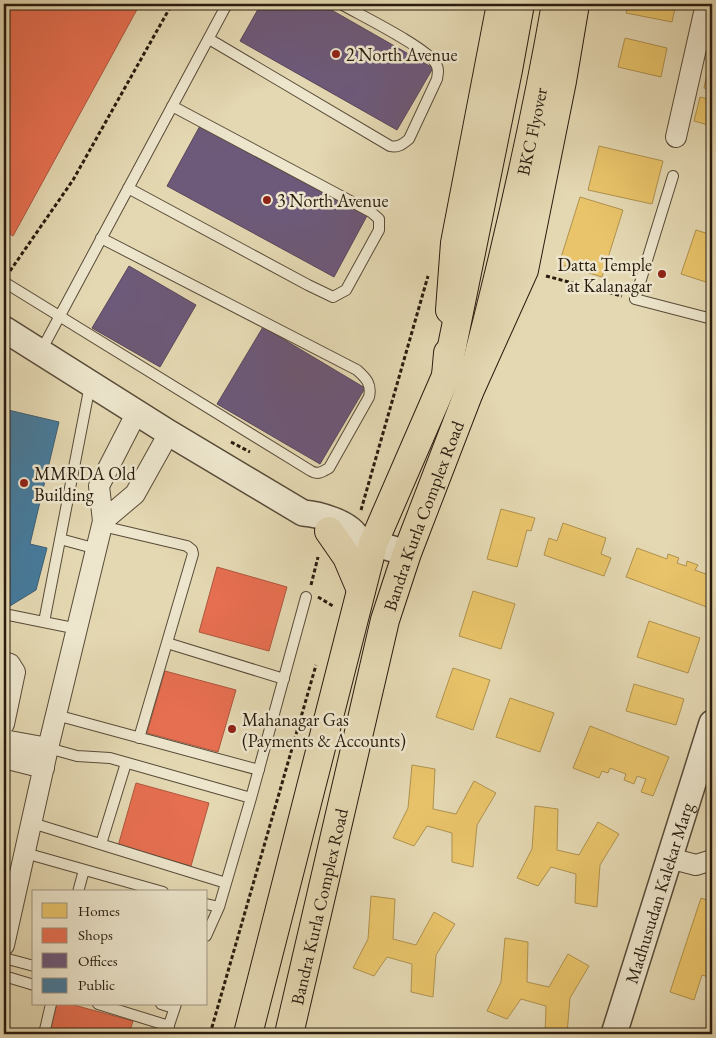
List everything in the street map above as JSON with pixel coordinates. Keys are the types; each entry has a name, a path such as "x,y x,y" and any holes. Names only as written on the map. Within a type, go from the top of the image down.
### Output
{"main road":[{"name":"Bandra Kurla Complex Road","path":"248,1034 348,594 353,536 446,376 455,243 501,4"},
{"name":"BKC Flyover","path":"446,376 520,4"},
{"name":"BKC Flyover","path":"514,265 556,4"},
{"path":"514,265 562,81 575,4"},
{"name":"Bandra Kurla Complex Road","path":"289,1034 385,620 514,265"},
{"path":"348,594 347,557 353,536"}],"street":[{"path":"676,137 707,12"},
{"path":"4,329 169,433 303,513 309,523 408,553"},
{"path":"4,945 11,880 25,853 48,748 103,523 99,486 137,412"},
{"path":"103,523 135,494 169,433"},
{"path":"4,662 10,664 15,672 4,724"},
{"name":"Madhusudan Kalekar Marg","path":"614,1034 712,723"},
{"path":"4,740 48,748"},
{"path":"4,758 44,768"},
{"path":"669,858 696,865 712,860"}],"lane":[{"path":"41,351 227,4"},
{"path":"209,38 390,146 395,147 409,139 437,79 439,70 437,64 424,51 341,4"},
{"path":"128,188 333,297 346,290 380,230 379,219 371,212 172,106"},
{"path":"673,176 635,299 712,319"},
{"path":"4,282 315,473 321,473 329,468 369,397 371,389 366,378 357,370 101,238"},
{"path":"44,622 90,383"},
{"path":"103,523 187,546 192,550 193,554 139,738"},
{"path":"60,539 97,549"},
{"path":"208,932 219,907 307,595"},
{"path":"4,614 78,629"},
{"path":"167,643 284,679"},
{"path":"56,715 259,770"},
{"path":"48,748 77,756 110,758 251,798"},
{"path":"101,844 126,762"},
{"path":"32,823 226,883"},
{"path":"25,853 83,875 154,890"},
{"path":"83,875 93,882"},
{"path":"79,890 83,875"},
{"path":"208,904 219,907"},
{"path":"4,958 32,965"},
{"path":"4,976 32,984"},
{"path":"44,1034 51,1006"},
{"path":"103,1006 168,1030 175,1006"}],"path":[{"path":"9,272 73,180 172,4"},
{"path":"514,265 635,299"},
{"path":"353,536 429,270"},
{"path":"307,595 318,556"},
{"path":"330,615 333,606 348,594"},
{"path":"317,597 333,606"},
{"path":"210,1034 317,663"}],"building: Homes":[{"path":"628,4 676,4 672,22 626,13"},
{"path":"625,38 667,48 661,77 618,67"},
{"path":"709,64 712,65 712,90 704,88"},
{"path":"700,97 712,100 712,126 694,121"},
{"path":"599,146 663,161 652,204 588,190"},
{"path":"580,197 623,210 602,277 559,264"},
{"path":"712,207 712,231 706,229"},
{"path":"696,230 712,235 712,284 681,274"},
{"path":"501,509 535,518 531,531 527,530 517,567 487,559"},
{"path":"563,523 606,538 601,554 611,558 604,576 544,555 549,538 557,541"},
{"path":"637,548 667,559 668,554 679,558 677,563 686,566 687,561 698,565 695,570 711,576 712,572 712,609 626,577"},
{"path":"473,591 515,604 501,649 459,636"},
{"path":"649,621 700,638 688,673 637,657"},
{"path":"453,668 490,680 473,730 436,717"},
{"path":"634,684 684,699 676,725 626,711"},
{"path":"510,698 554,713 540,752 496,737"},
{"path":"590,726 669,757 653,796 641,792 646,779 637,776 634,784 624,780 626,774 610,768 608,773 602,771 599,778 573,768"},
{"path":"412,765 435,769 433,809 456,814 474,781 496,793 477,825 473,867 452,862 452,833 427,826 414,846 393,838 408,808"},
{"path":"535,806 558,809 557,850 579,855 598,822 619,834 600,865 597,907 575,903 576,874 551,867 538,886 517,878 532,849"},
{"path":"371,896 395,899 393,939 416,945 434,912 455,924 436,955 433,997 411,992 412,964 387,957 374,976 353,968 368,939"},
{"path":"701,898 712,902 712,978 702,975 694,1000 670,992"},
{"path":"505,938 528,942 527,982 549,987 568,954 589,966 570,998 567,1034 545,1034 546,1006 521,999 507,1019 487,1011 501,982"}],"building: Shops":[{"path":"4,4 140,4 13,236 4,230"},
{"path":"217,567 287,587 269,651 199,632"},
{"path":"165,671 236,690 218,752 147,733"},
{"path":"136,783 209,803 191,866 118,846"},
{"path":"56,1006 77,1006 133,1021 129,1034 48,1034"}],"building: Offices":[{"name":"2 North Avenue","path":"261,4 321,4 433,68 397,130 240,41"},
{"name":"3 North Avenue","path":"201,124 368,214 334,277 167,186"},
{"path":"129,266 196,305 160,367 92,328"},
{"path":"263,327 365,388 320,464 217,404"}],"building: Public":[{"name":"MMRDA Old Building","path":"4,409 59,422 30,544 47,548 36,590 5,609"}],"place":[{"name":"2 North Avenue","path":"336,54"},
{"name":"3 North Avenue","path":"267,200"},
{"name":"Datta Temple at Kalanagar","path":"662,274"},
{"name":"MMRDA Old Building","path":"24,483"},
{"name":"Mahanagar Gas (Payments & Accounts)","path":"232,729"}]}
